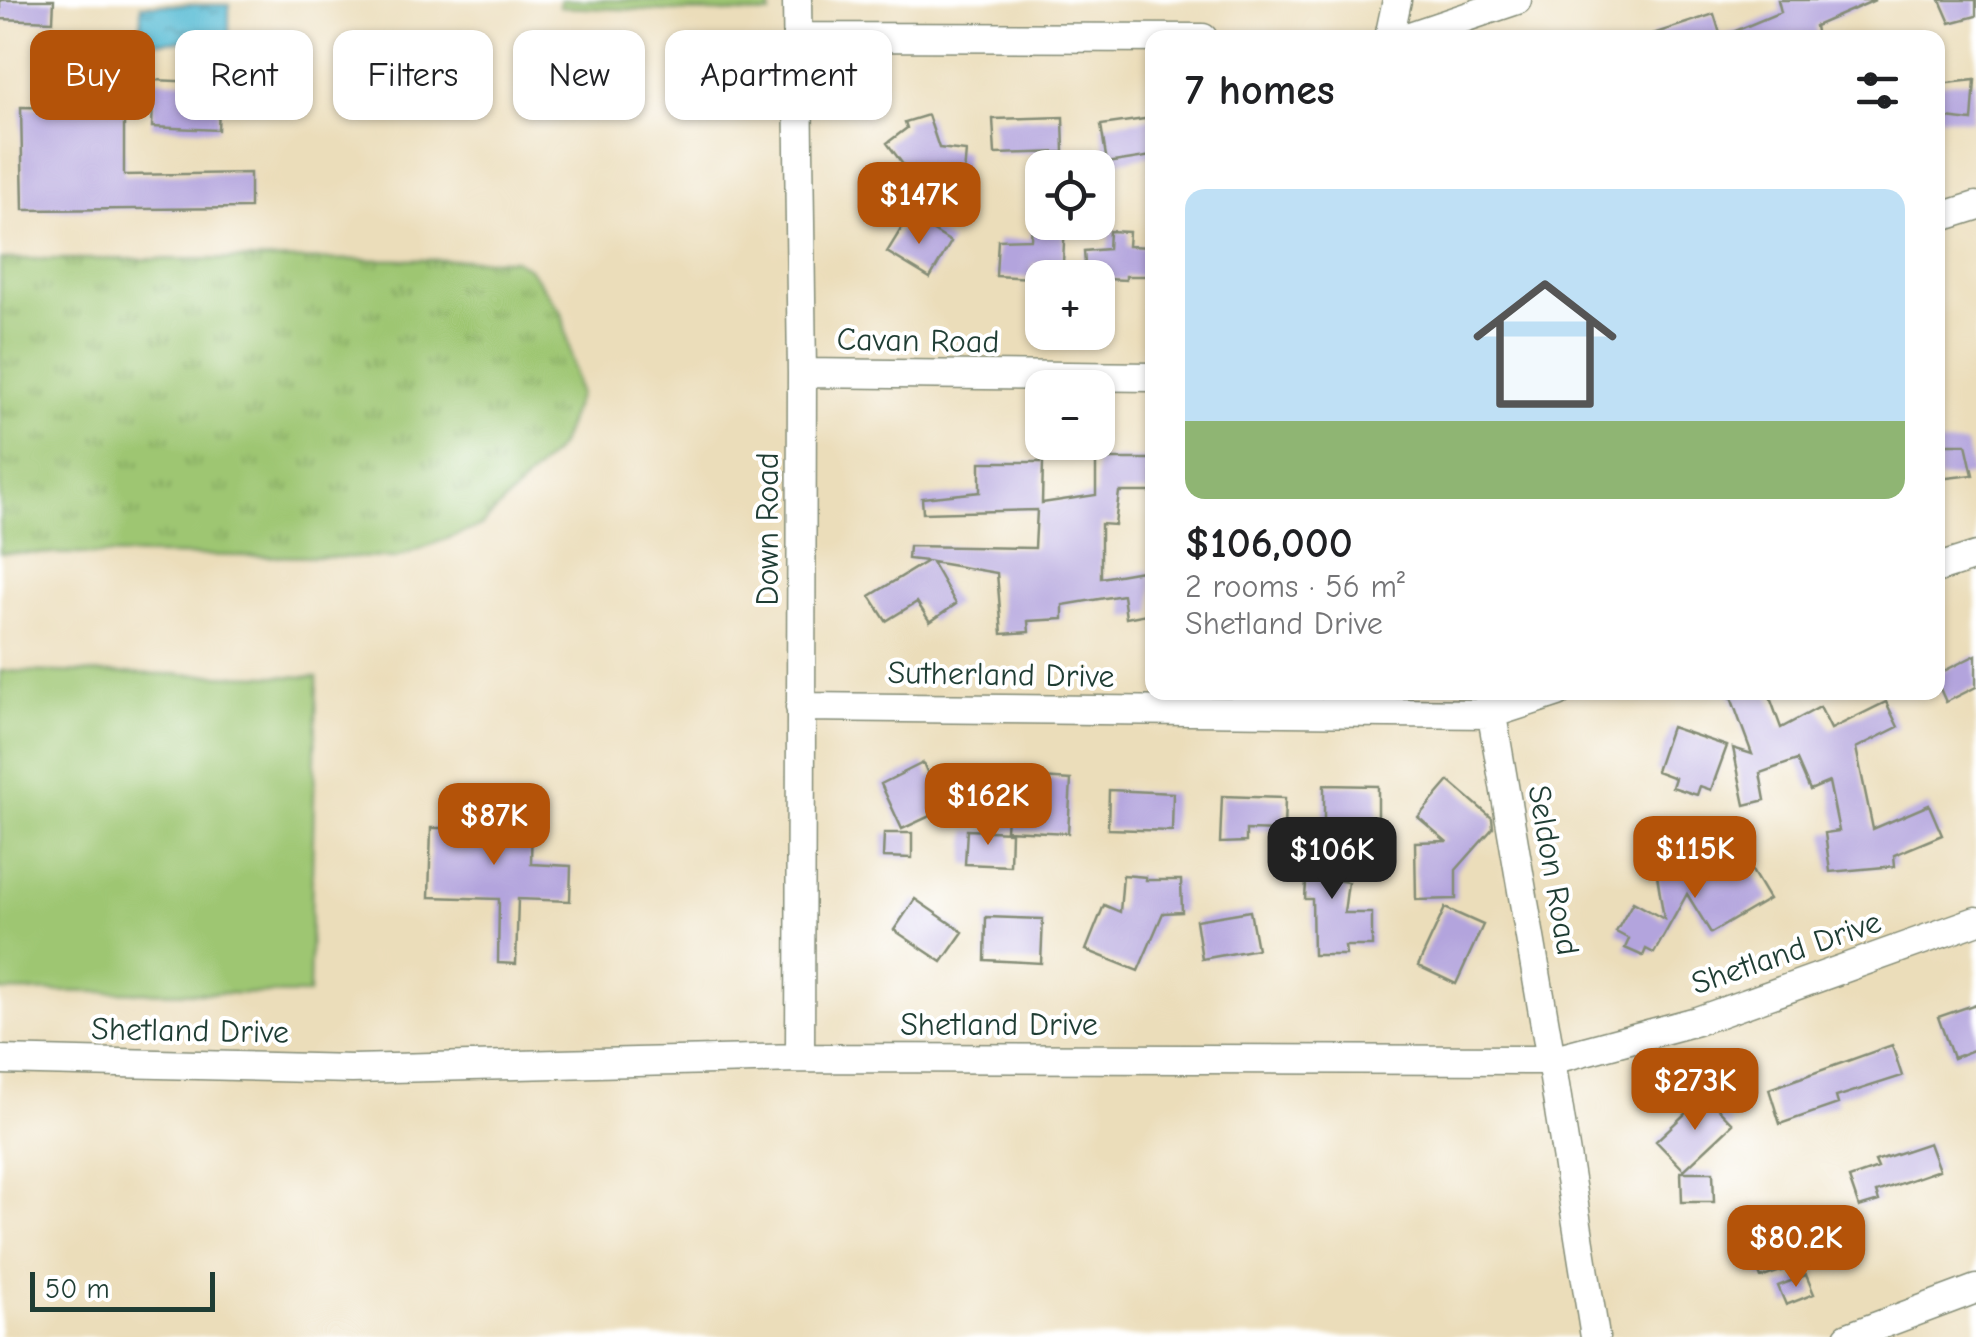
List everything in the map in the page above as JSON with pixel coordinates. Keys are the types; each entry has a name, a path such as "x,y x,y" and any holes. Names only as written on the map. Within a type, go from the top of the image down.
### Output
{"street":[{"name":"Down Road","path":"796,0 796,30"},
{"path":"1391,30 1397,0"},
{"path":"1428,30 1517,0"},
{"path":"892,37 1145,38"},
{"name":"Down Road","path":"797,120 802,373 800,1058"},
{"path":"1945,216 1976,206"},
{"name":"Cavan Road","path":"802,373 1145,377"},
{"path":"1945,566 1976,556"},
{"name":"Sutherland Drive","path":"800,707 1490,703"},
{"name":"Seldon Road","path":"1490,703 1552,1060 1594,1337"},
{"name":"Shetland Drive","path":"0,1060 352,1068 800,1058 1552,1060 1697,1020 1976,921"},
{"path":"1848,1337 1976,1289"}],"green space":[{"path":"560,0 770,0 770,14 560,7"},
{"path":"0,259 514,260 529,268 562,313 579,394 559,447 481,526 395,558 0,553"},
{"path":"0,671 317,677 309,994 0,991"}],"water":[{"path":"141,5 229,5 229,30 175,30 175,42 155,42 155,30 141,30"}],"building":[{"path":"0,0 54,0 53,21 0,19"},
{"path":"1778,0 1875,0 1815,26 1816,30 1738,30 1781,12"},
{"path":"1940,0 1976,0 1976,16 1950,23"},
{"path":"1714,14 1719,30 1665,30"},
{"path":"155,80 175,81 175,120 218,120 218,130 152,127"},
{"path":"1975,80 1972,121 1945,118 1945,83"},
{"path":"21,107 30,107 30,120 124,120 124,175 250,173 250,208 23,210"},
{"path":"928,115 939,148 966,151 964,175 924,170 913,178 887,143 907,128 905,122"},
{"path":"1063,117 1064,150 995,154 993,119"},
{"path":"1145,119 1145,157 1115,162 1115,150 1105,150 1101,125"},
{"path":"909,216 951,242 930,278 887,252"},
{"path":"1115,231 1129,232 1128,246 1145,247 1145,276 1115,279 1115,260 1085,260 1084,251 1108,249 1108,240 1115,240"},
{"path":"998,240 1064,240 1063,260 1025,260 1025,278 996,276"},
{"path":"1945,444 1966,444 1973,475 1945,478"},
{"path":"1145,459 1145,492 1119,492 1115,525 1101,524 1101,578 1145,571 1145,614 1126,618 1123,595 1063,605 1063,619 1028,621 1029,632 1002,634 997,573 932,562 956,604 930,622 917,602 886,621 870,596 927,561 908,559 909,546 1035,548 1037,510 923,513 922,498 980,492 980,462 1043,462 1042,503 1096,495 1096,460"},
{"path":"1976,655 1976,687 1946,702 1945,670"},
{"path":"1732,700 1771,700 1781,728 1820,707 1831,729 1886,702 1898,727 1856,748 1873,829 1929,805 1942,835 1894,855 1895,866 1830,872 1825,833 1839,831 1829,782 1810,790 1797,760 1760,773 1765,800 1745,805 1733,748 1752,754"},
{"path":"1671,727 1727,746 1711,790 1700,786 1697,795 1672,787 1675,778 1656,771"},
{"path":"923,763 930,778 942,773 956,804 902,829 881,784"},
{"path":"1010,776 1071,780 1068,833 1006,830"},
{"path":"1449,781 1492,818 1493,828 1456,870 1456,899 1416,900 1415,842 1446,841 1418,817"},
{"path":"1324,785 1378,786 1378,829 1324,829"},
{"path":"1109,790 1173,793 1172,831 1108,829"},
{"path":"1222,796 1285,798 1284,831 1246,830 1246,842 1220,843"},
{"path":"453,811 532,813 531,864 571,866 570,901 518,899 516,964 498,963 499,899 429,897 431,828 453,828"},
{"path":"967,830 1011,832 1010,866 965,864"},
{"path":"1309,831 1335,831 1335,880 1348,882 1344,913 1372,913 1372,946 1345,946 1346,955 1313,955 1312,899 1305,899"},
{"path":"884,833 912,833 912,858 883,857"},
{"path":"1721,855 1728,869 1745,859 1769,899 1711,933 1687,894 1654,953 1646,949 1643,956 1625,948 1629,939 1616,932 1633,902 1664,919 1657,875 1694,862 1696,867"},
{"path":"1123,875 1146,880 1181,880 1182,912 1163,913 1138,971 1086,950 1104,905 1120,912"},
{"path":"915,899 963,932 942,962 894,930"},
{"path":"1445,908 1483,925 1456,984 1418,966"},
{"path":"1250,911 1257,949 1202,959 1196,920"},
{"path":"986,917 1043,919 1041,963 985,960"},
{"path":"1976,1004 1976,1049 1953,1058 1938,1017"},
{"path":"1892,1045 1902,1076 1836,1097 1838,1104 1780,1124 1769,1089"},
{"path":"1705,1095 1733,1124 1684,1170 1656,1141"},
{"path":"1929,1143 1939,1170 1876,1192 1879,1201 1859,1207 1849,1178 1878,1168 1875,1161"},
{"path":"1681,1172 1713,1172 1714,1202 1682,1202"},
{"path":"1774,1225 1789,1268 1761,1278 1745,1235"},
{"path":"1806,1275 1814,1294 1786,1305 1778,1286"}]}
